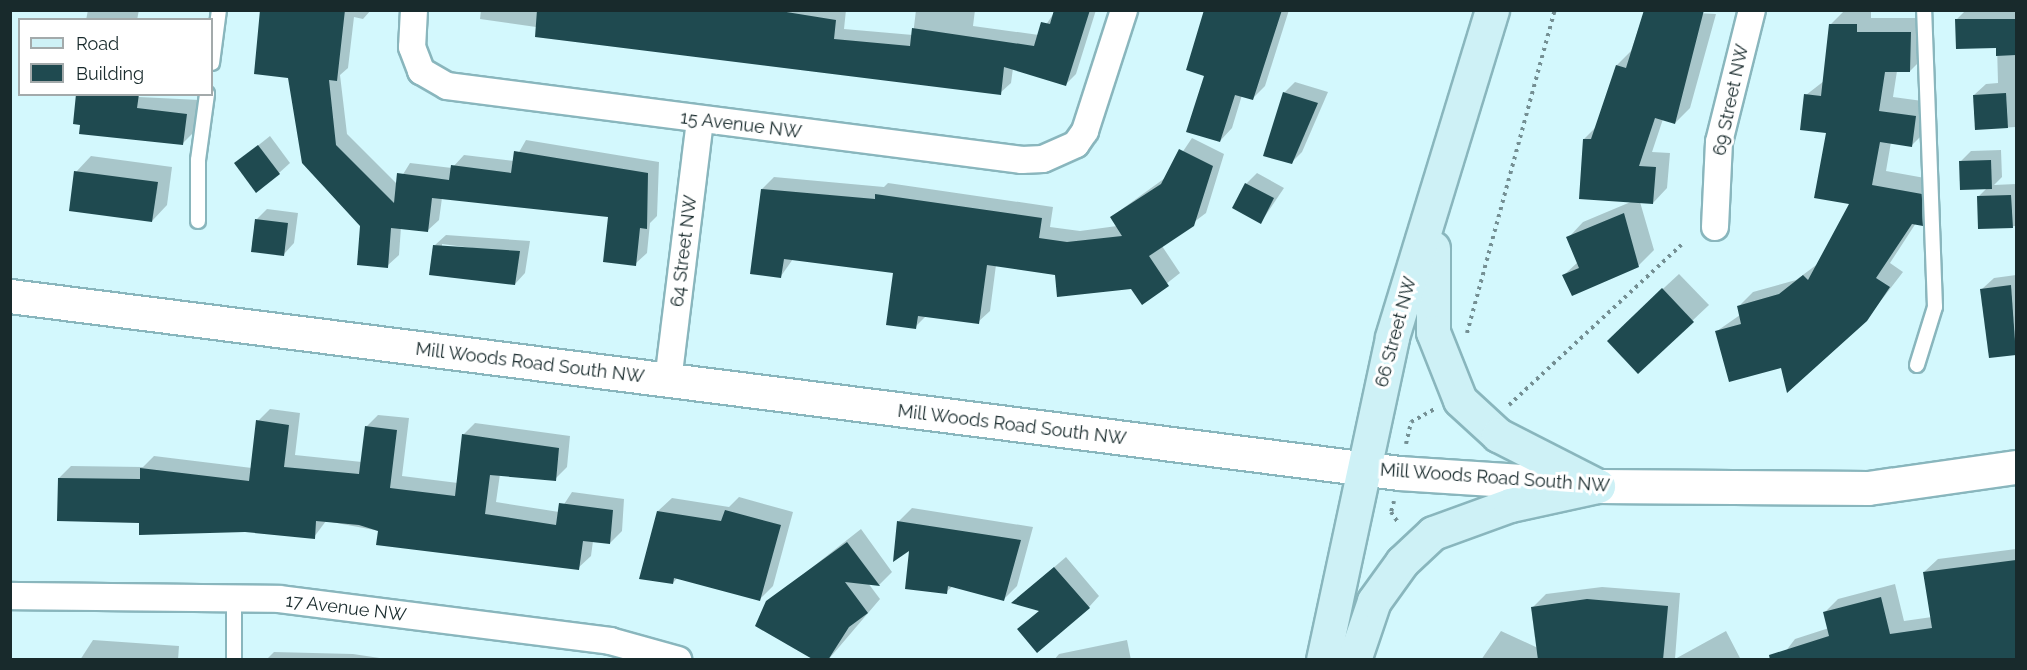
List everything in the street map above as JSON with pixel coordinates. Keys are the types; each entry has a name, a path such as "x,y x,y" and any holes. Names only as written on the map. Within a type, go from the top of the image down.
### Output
{"main road":[{"name":"66 Street NW","path":"1323,660 1392,338 1492,10"},
{"path":"1448,156 1430,306 1449,379 1474,417 1498,435 1598,486"},
{"path":"1354,660 1374,601 1402,562 1433,533 1510,505 1598,486"}],"street":[{"name":"15 Avenue NW","path":"414,10 411,47 421,71 447,86 1022,160 1043,159 1063,149 1085,131 1124,10"},
{"name":"69 Street NW","path":"1715,227 1719,142 1752,10"},
{"name":"64 Street NW","path":"668,381 700,120"},
{"name":"Mill Woods Road South NW","path":"10,296 1363,468 1598,486 1868,488 2016,467"},
{"name":"17 Avenue NW","path":"10,596 234,598 580,636 678,660"}],"lane":[{"path":"213,55 219,10"},
{"path":"1917,365 1935,308 1924,10"},
{"path":"198,221 198,160 207,96"},
{"path":"234,598 234,660"}],"path":[{"path":"1468,340 1473,304 1555,10"},
{"path":"1500,413 1682,244"},
{"path":"1407,441 1411,422 1438,407"}],"building":[{"path":"260,10 345,10 337,81 329,80 336,145 394,203 397,173 449,180 451,165 511,173 514,151 648,173 647,229 640,228 636,266 603,262 608,217 432,198 428,232 391,228 388,268 357,265 360,226 302,163 288,78 254,74"},
{"path":"537,10 774,10 836,20 834,39 910,46 912,28 1034,46 1041,22 1050,24 1054,10 1090,10 1066,86 1004,67 1001,95 535,37"},
{"path":"1204,10 1282,10 1253,100 1235,95 1220,142 1186,132 1204,76 1186,70"},
{"path":"1644,10 1704,10 1675,124 1655,118 1639,166 1656,167 1653,204 1579,199 1583,139 1591,139 1616,65 1626,68"},
{"path":"1955,19 2016,19 2016,55 1996,56 1996,48 1956,49"},
{"path":"1829,24 1857,24 1857,32 1911,32 1910,72 1885,72 1879,111 1916,116 1912,147 1880,142 1872,185 1922,194 1923,226 1912,224 1876,278 1890,287 1867,321 1787,393 1781,368 1729,382 1715,331 1741,324 1737,306 1779,294 1803,275 1808,280 1849,204 1814,198 1826,133 1800,130 1804,94 1821,96"},
{"path":"1283,92 1318,103 1292,164 1263,156"},
{"path":"2006,93 2008,128 1975,130 1973,95"},
{"path":"76,96 139,96 137,108 187,114 183,145 79,134 80,125 73,124"},
{"path":"258,145 280,174 256,193 234,163"},
{"path":"1179,149 1213,166 1194,226 1149,256 1169,286 1142,305 1131,289 1057,297 1055,275 987,265 979,324 918,316 916,329 886,325 893,273 784,259 781,278 750,274 761,189 875,199 875,194 1042,218 1039,238 1067,242 1122,236 1110,217 1161,184"},
{"path":"1991,160 1992,189 1960,190 1959,161"},
{"path":"74,171 158,182 152,222 69,211"},
{"path":"1245,183 1274,198 1261,224 1232,208"},
{"path":"2011,195 2013,228 1978,229 1977,196"},
{"path":"1624,213 1639,267 1572,296 1562,275 1579,268 1566,237"},
{"path":"255,219 288,223 284,256 251,252"},
{"path":"433,245 520,251 515,285 429,275"},
{"path":"2011,285 2016,355 1989,358 1980,289"},
{"path":"1662,288 1694,322 1638,374 1607,341"},
{"path":"256,420 289,425 284,467 359,474 365,426 397,430 390,488 455,496 462,434 559,448 556,481 490,475 485,514 556,525 559,503 613,510 610,544 583,541 579,570 376,545 378,531 359,525 316,521 315,539 245,532 139,535 139,523 57,521 58,478 140,479 140,468 249,481"},
{"path":"725,510 781,525 760,601 674,578 673,584 639,579 657,511 721,521"},
{"path":"897,521 1021,540 1004,601 948,586 947,594 905,589 909,551 893,562"},
{"path":"847,542 880,586 845,582 868,613 849,627 828,660 814,660 755,626 766,601"},
{"path":"2016,560 2016,660 1770,660 1769,655 1829,636 1823,612 1881,597 1890,634 1932,628 1923,572"},
{"path":"1054,567 1090,608 1037,653 1017,629 1039,611 1011,603"},
{"path":"1587,599 1668,606 1663,660 1538,660 1531,607"}]}
